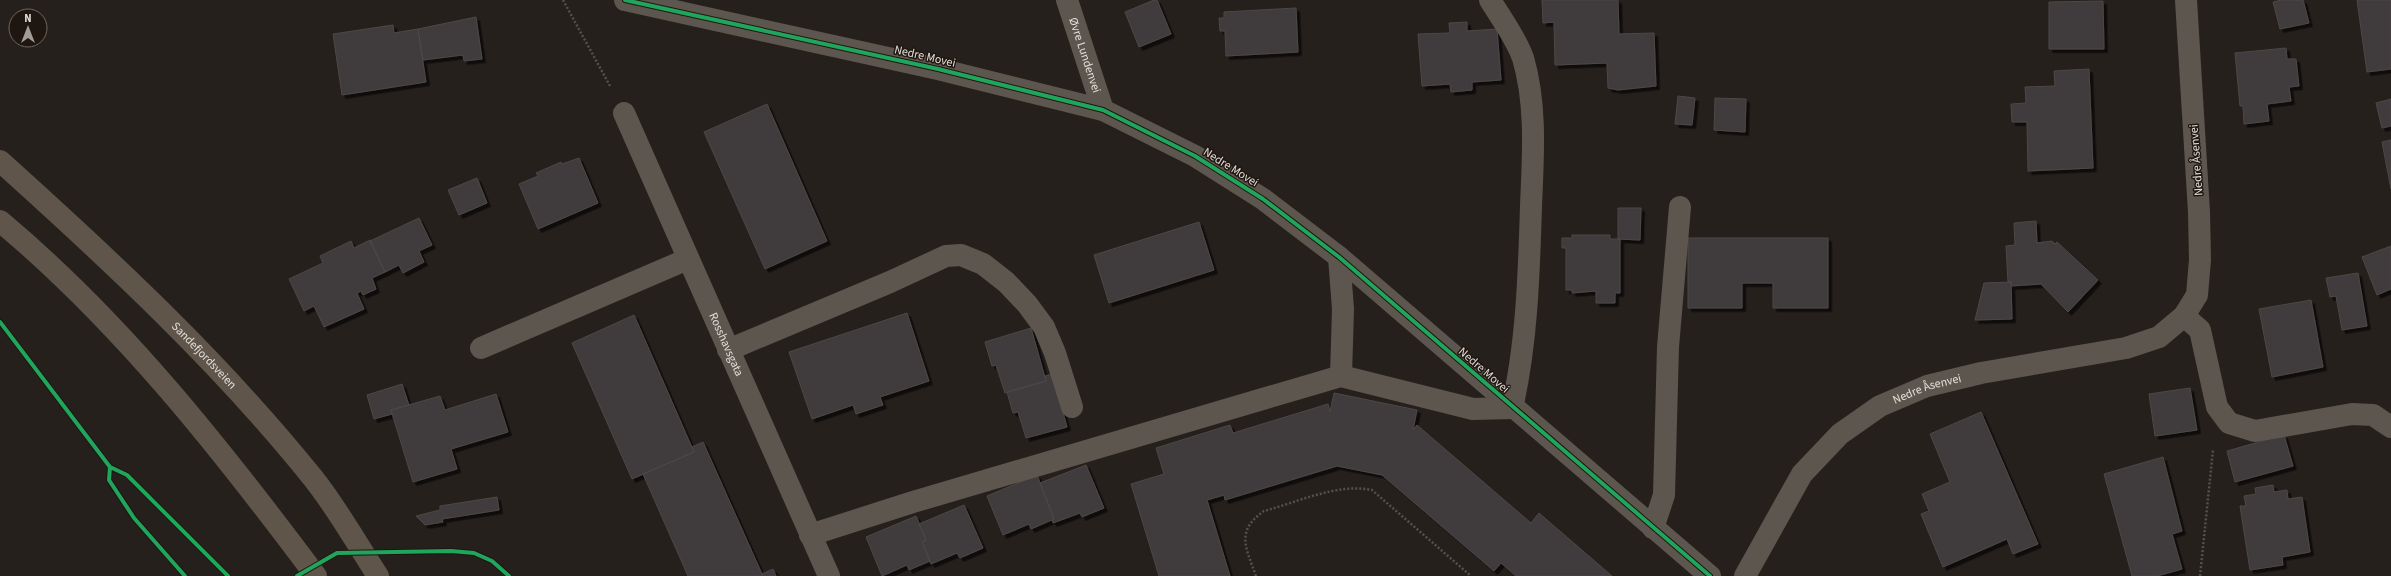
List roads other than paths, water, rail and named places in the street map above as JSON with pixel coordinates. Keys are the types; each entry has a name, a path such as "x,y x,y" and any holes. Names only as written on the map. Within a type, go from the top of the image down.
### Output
{"main road":[{"name":"Sandefjordsveien","path":"0,161 80,233 146,296 235,388 314,478 378,576"},
{"path":"0,221 39,254 151,368 244,480 316,576"}],"street":[{"name":"Nedre Movei","path":"625,0 938,69 1103,110 1196,156 1263,199 1339,257 1512,408 1710,576"},
{"name":"Øvre Lundenvei","path":"1067,0 1103,110"},
{"name":"Nedre Movei","path":"1490,0 1522,57 1529,83 1534,129 1529,251 1519,379 1512,408"},
{"name":"Nedre Åsenvei","path":"1745,576 1802,474 1840,434 1880,406 1927,386 1981,373 2126,348 2159,337 2184,316 2197,295 2200,260 2186,0"},
{"name":"Rosshavsgata","path":"624,113 829,576"},
{"path":"1653,528 1664,495 1668,347 1680,207"},
{"path":"728,350 890,282 946,256 961,255 984,264 1006,282 1027,304 1044,327 1055,353 1072,407"},
{"path":"1339,257 1343,309 1341,376"},
{"path":"481,348 688,259"},
{"path":"2184,316 2200,330 2217,407 2229,423 2255,432 2352,414 2373,415 2391,427"},
{"path":"810,535 913,502 1341,376 1473,409 1512,408"}]}
